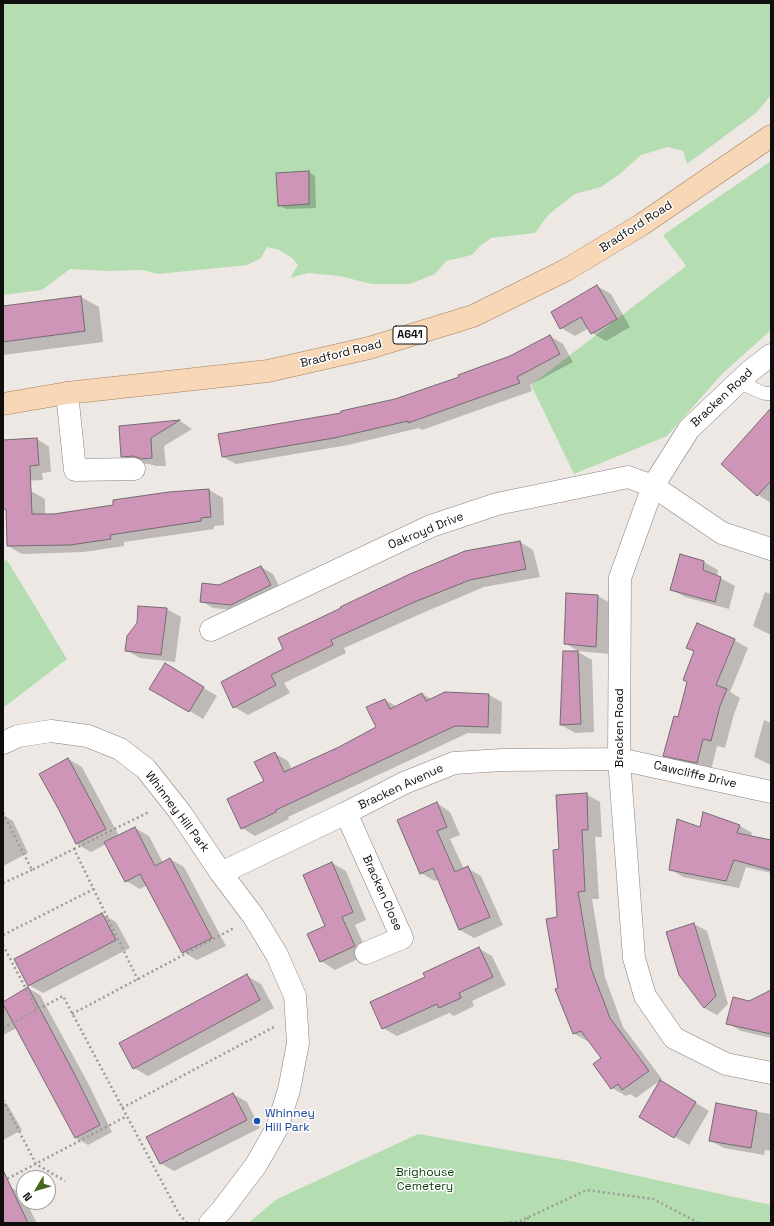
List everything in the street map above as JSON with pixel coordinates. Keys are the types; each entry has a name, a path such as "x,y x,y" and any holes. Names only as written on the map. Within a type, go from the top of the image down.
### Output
{"main road":[{"name":"Bradford Road","path":"3,404 67,393 268,371 369,348 473,316 566,270 641,225 771,136"}],"street":[{"name":"Bracken Road","path":"771,355 749,372 689,429 653,486 620,578 619,758 634,958 645,996 674,1038 726,1064 771,1073"},
{"path":"67,393 75,470 134,469"},
{"name":"Oakroyd Drive","path":"211,630 430,526 497,504 628,477 653,486 722,533 771,549"},
{"name":"Whinney Hill Park","path":"3,743 18,736 51,731 88,736 120,749 146,769 180,812 221,873 254,917 277,955 294,996 296,1015 298,1043 289,1090 277,1128 256,1166 210,1223"},
{"name":"Cawcliffe Drive","path":"619,758 771,792"},
{"name":"Bracken Avenue","path":"221,873 346,813 404,783 454,763 502,760 619,758"},
{"name":"Bracken Close","path":"346,813 402,938 366,953"}],"lane":[{"path":"739,382 763,393 771,394"}],"path":[{"path":"3,883 170,801"},
{"path":"3,813 32,870"},
{"path":"74,848 138,980"},
{"path":"3,935 94,889"},
{"path":"72,1014 254,917"},
{"path":"3,945 37,1010"},
{"path":"3,1028 63,996 179,1214 188,1223"},
{"path":"122,1108 296,1015"},
{"path":"3,1100 36,1164 65,1181"},
{"path":"3,1181 127,1116"},
{"path":"505,1223 518,1222 586,1190 653,1199 699,1223"},
{"path":"524,1223 530,1216"}],"green space":[{"path":"3,3 771,3 771,95 756,113 687,164 683,151 668,147 641,155 620,174 601,187 575,194 549,214 535,233 491,238 479,247 472,255 446,261 435,274 410,284 372,284 339,276 308,273 290,278 298,265 292,258 279,250 267,247 261,258 247,265 158,274 143,270 107,271 70,269 42,290 3,295"},
{"path":"771,161 771,330 722,374 667,436 574,474 531,385 686,266 663,235"},
{"path":"7,560 67,659 3,708 3,561"},
{"name":"Brighouse Cemetery","path":"418,1134 570,1161 771,1205 771,1223 248,1223 277,1199"}],"building":[{"path":"309,171 309,204 278,206 276,173"},
{"path":"597,285 617,319 591,334 581,317 560,329 551,312"},
{"path":"81,296 85,331 3,342 3,306"},
{"path":"550,335 560,354 517,377 520,383 408,423 408,421 334,438 222,457 218,434 341,413 341,411 395,399 459,377 458,375 510,356"},
{"path":"771,408 771,481 757,496 721,464"},
{"path":"180,420 151,438 152,458 141,459 134,456 121,457 119,426"},
{"path":"37,438 39,465 30,466 32,514 54,514 113,505 113,500 169,492 209,489 211,517 201,518 201,521 110,535 111,539 70,545 7,546 6,509 3,509 3,440"},
{"path":"520,541 526,569 470,580 412,603 331,640 333,645 271,675 276,685 233,708 221,682 283,649 278,638 410,574 465,551"},
{"path":"680,554 704,561 703,570 721,577 715,602 670,590"},
{"path":"261,566 271,585 231,605 200,602 202,583 219,585"},
{"path":"566,593 598,595 596,647 564,644"},
{"path":"138,606 167,608 161,655 125,651 127,636 137,623"},
{"path":"697,623 735,639 716,685 727,689 720,706 711,741 703,739 697,763 663,756 674,716 678,717 687,682 683,680 694,651 686,648"},
{"path":"563,651 578,651 581,724 560,725"},
{"path":"165,663 204,687 189,712 149,689"},
{"path":"445,692 489,694 488,727 455,726 276,810 276,812 241,829 227,799 264,781 254,762 275,752 284,772 339,747 376,727 366,707 385,699 390,709 422,693 426,701"},
{"path":"68,758 106,829 76,844 39,774"},
{"path":"587,793 588,830 582,830 585,891 578,892 591,968 610,1018 649,1071 622,1090 618,1084 611,1089 593,1064 601,1058 581,1031 573,1034 555,989 558,988 546,919 557,917 553,850 559,849 556,795"},
{"path":"437,802 447,827 437,831 455,872 468,866 490,917 459,930 433,868 420,874 397,820"},
{"path":"703,812 740,825 737,833 771,840 771,870 734,860 726,881 669,870 677,819 700,827"},
{"path":"135,827 155,866 170,858 212,938 182,953 140,874 125,882 104,842"},
{"path":"332,862 353,912 342,917 355,946 320,962 307,934 325,926 303,875"},
{"path":"102,913 116,940 28,986 14,959"},
{"path":"694,923 716,996 704,1008 679,975 666,932"},
{"path":"479,947 493,977 459,993 461,998 439,1008 437,1004 382,1029 370,1002 425,977 423,973"},
{"path":"247,974 260,1000 133,1069 119,1043"},
{"path":"28,987 100,1125 75,1138 3,1004 3,1002"},
{"path":"771,990 771,1034 726,1024 733,997 749,1001"},
{"path":"660,1080 696,1102 674,1138 639,1117"},
{"path":"233,1093 247,1120 160,1164 146,1137"},
{"path":"716,1103 757,1111 751,1148 709,1141"},
{"path":"3,1170 16,1198 16,1210 22,1210 28,1223 3,1223"}],"place":[{"name":"Whinney Hill Park","path":"257,1121"}]}
